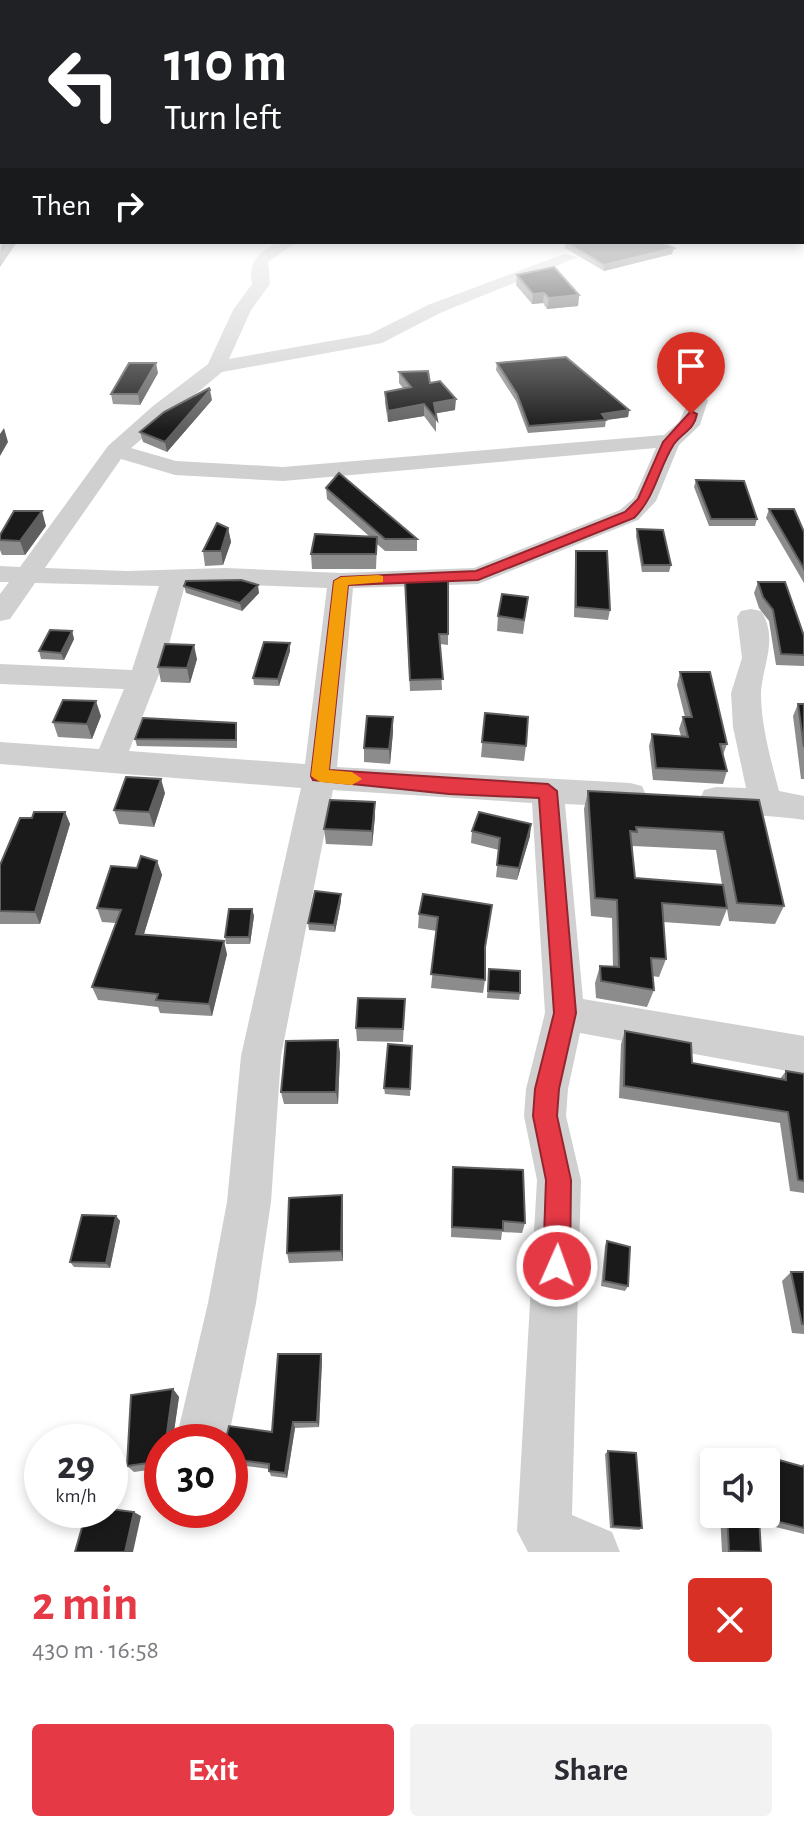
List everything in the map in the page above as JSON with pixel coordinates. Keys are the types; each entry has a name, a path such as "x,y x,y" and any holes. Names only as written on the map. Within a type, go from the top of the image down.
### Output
{"street":[{"path":"216,367 242,310 259,286"},
{"path":"0,613 116,451 160,410 216,367 375,339 434,309 493,286"},
{"path":"0,574 174,578 225,576 341,581 478,576 629,515 644,501 669,442 689,425 698,400"},
{"path":"116,451 175,468 283,474 651,441 669,442"},
{"path":"110,761 142,680 174,578"},
{"path":"205,1424 232,1303 249,1202 261,1056 320,776 341,581"},
{"path":"751,617 756,658 746,704 765,801"},
{"path":"0,674 142,680"},
{"path":"0,753 449,787 765,801 804,808"},
{"path":"548,791 565,1013 547,1089 545,1116 559,1180 544,1531 592,1552"},
{"path":"565,1013 804,1055"}],"building":[{"path":"527,286 571,286 579,295 549,298 544,293 533,294"},
{"path":"566,357 629,410 602,414 606,420 529,426 517,394 497,363"},
{"path":"129,363 156,363 138,394 111,394"},
{"path":"428,371 430,383 440,381 456,399 434,403 437,420 424,404 388,411 385,392 411,387 399,372"},
{"path":"209,388 165,442 140,432 164,412"},
{"path":"339,473 417,539 385,539 326,488"},
{"path":"696,480 744,481 757,519 711,519"},
{"path":"769,509 794,509 804,532 804,569"},
{"path":"14,511 42,511 20,541 0,540 0,535"},
{"path":"217,523 228,528 221,551 203,551"},
{"path":"637,529 663,530 671,565 643,565"},
{"path":"315,534 377,537 376,554 311,554"},
{"path":"576,551 607,551 610,610 576,607"},
{"path":"448,578 448,634 439,634 443,679 410,680 405,579"},
{"path":"241,580 258,585 240,603 184,586 186,581"},
{"path":"758,582 785,582 804,636 804,655 781,654 773,610 763,597"},
{"path":"502,594 528,597 524,620 498,616"},
{"path":"50,630 72,631 61,653 39,651"},
{"path":"264,642 290,643 278,679 253,678"},
{"path":"165,644 194,645 187,668 158,667"},
{"path":"680,672 710,672 727,744 720,744 727,771 656,768 652,734 688,737 683,717 692,717"},
{"path":"63,700 96,701 87,724 53,722"},
{"path":"798,704 804,704 804,747"},
{"path":"485,713 528,717 526,746 482,742"},
{"path":"367,716 393,717 389,749 364,748"},
{"path":"143,718 236,723 236,740 135,739"},
{"path":"126,777 161,779 149,812 114,810"},
{"path":"588,791 759,800 784,906 737,903 723,832 636,827 637,832 630,831 635,878 723,885 727,908 662,903 666,959 651,958 654,990 601,981 600,966 619,967 617,900 595,898"},
{"path":"330,800 375,802 372,831 324,829"},
{"path":"34,812 65,812 35,912 0,911 0,865 20,818 32,818"},
{"path":"479,812 531,824 519,868 497,865 500,838 472,831"},
{"path":"141,856 157,861 136,934 224,941 209,1004 156,1000 158,994 92,987 121,910 97,908 111,866 137,868"},
{"path":"315,891 341,894 334,925 308,923"},
{"path":"423,894 492,905 485,947 485,980 431,974 438,917 419,914"},
{"path":"229,909 252,909 249,937 225,937"},
{"path":"489,969 520,971 520,993 488,991"},
{"path":"358,998 405,999 403,1029 356,1028"},
{"path":"625,1031 691,1043 692,1063 786,1080 786,1071 804,1074 804,1181 798,1180 788,1112 624,1086"},
{"path":"338,1040 336,1092 281,1092 286,1041"},
{"path":"388,1044 412,1046 410,1089 384,1088"},
{"path":"453,1167 523,1170 525,1223 503,1221 503,1230 452,1227"},
{"path":"342,1195 341,1251 287,1253 289,1198"},
{"path":"82,1215 116,1216 106,1263 70,1262"},
{"path":"607,1241 630,1247 628,1286 604,1281"},
{"path":"791,1272 804,1272 804,1324 802,1324"},
{"path":"278,1354 321,1354 317,1422 293,1422 285,1473 269,1471 269,1464 248,1461 248,1429 272,1432"},
{"path":"173,1389 168,1424 144,1424 144,1464 128,1466 128,1448 131,1395"},
{"path":"608,1451 636,1453 642,1528 613,1526"},
{"path":"780,1460 804,1467 804,1528 780,1522"},
{"path":"128,1511 134,1512 125,1552 75,1552 82,1528 128,1528"},
{"path":"728,1528 760,1528 761,1552 729,1551"}],"slow traffic":[{"path":"352,779 320,776 341,581 378,579"}],"route":[{"path":"557,1266 559,1180 545,1116 547,1089 565,1013 548,791 449,787 320,776 341,581 478,576 629,515 644,501 669,442 689,425 691,414"}]}
